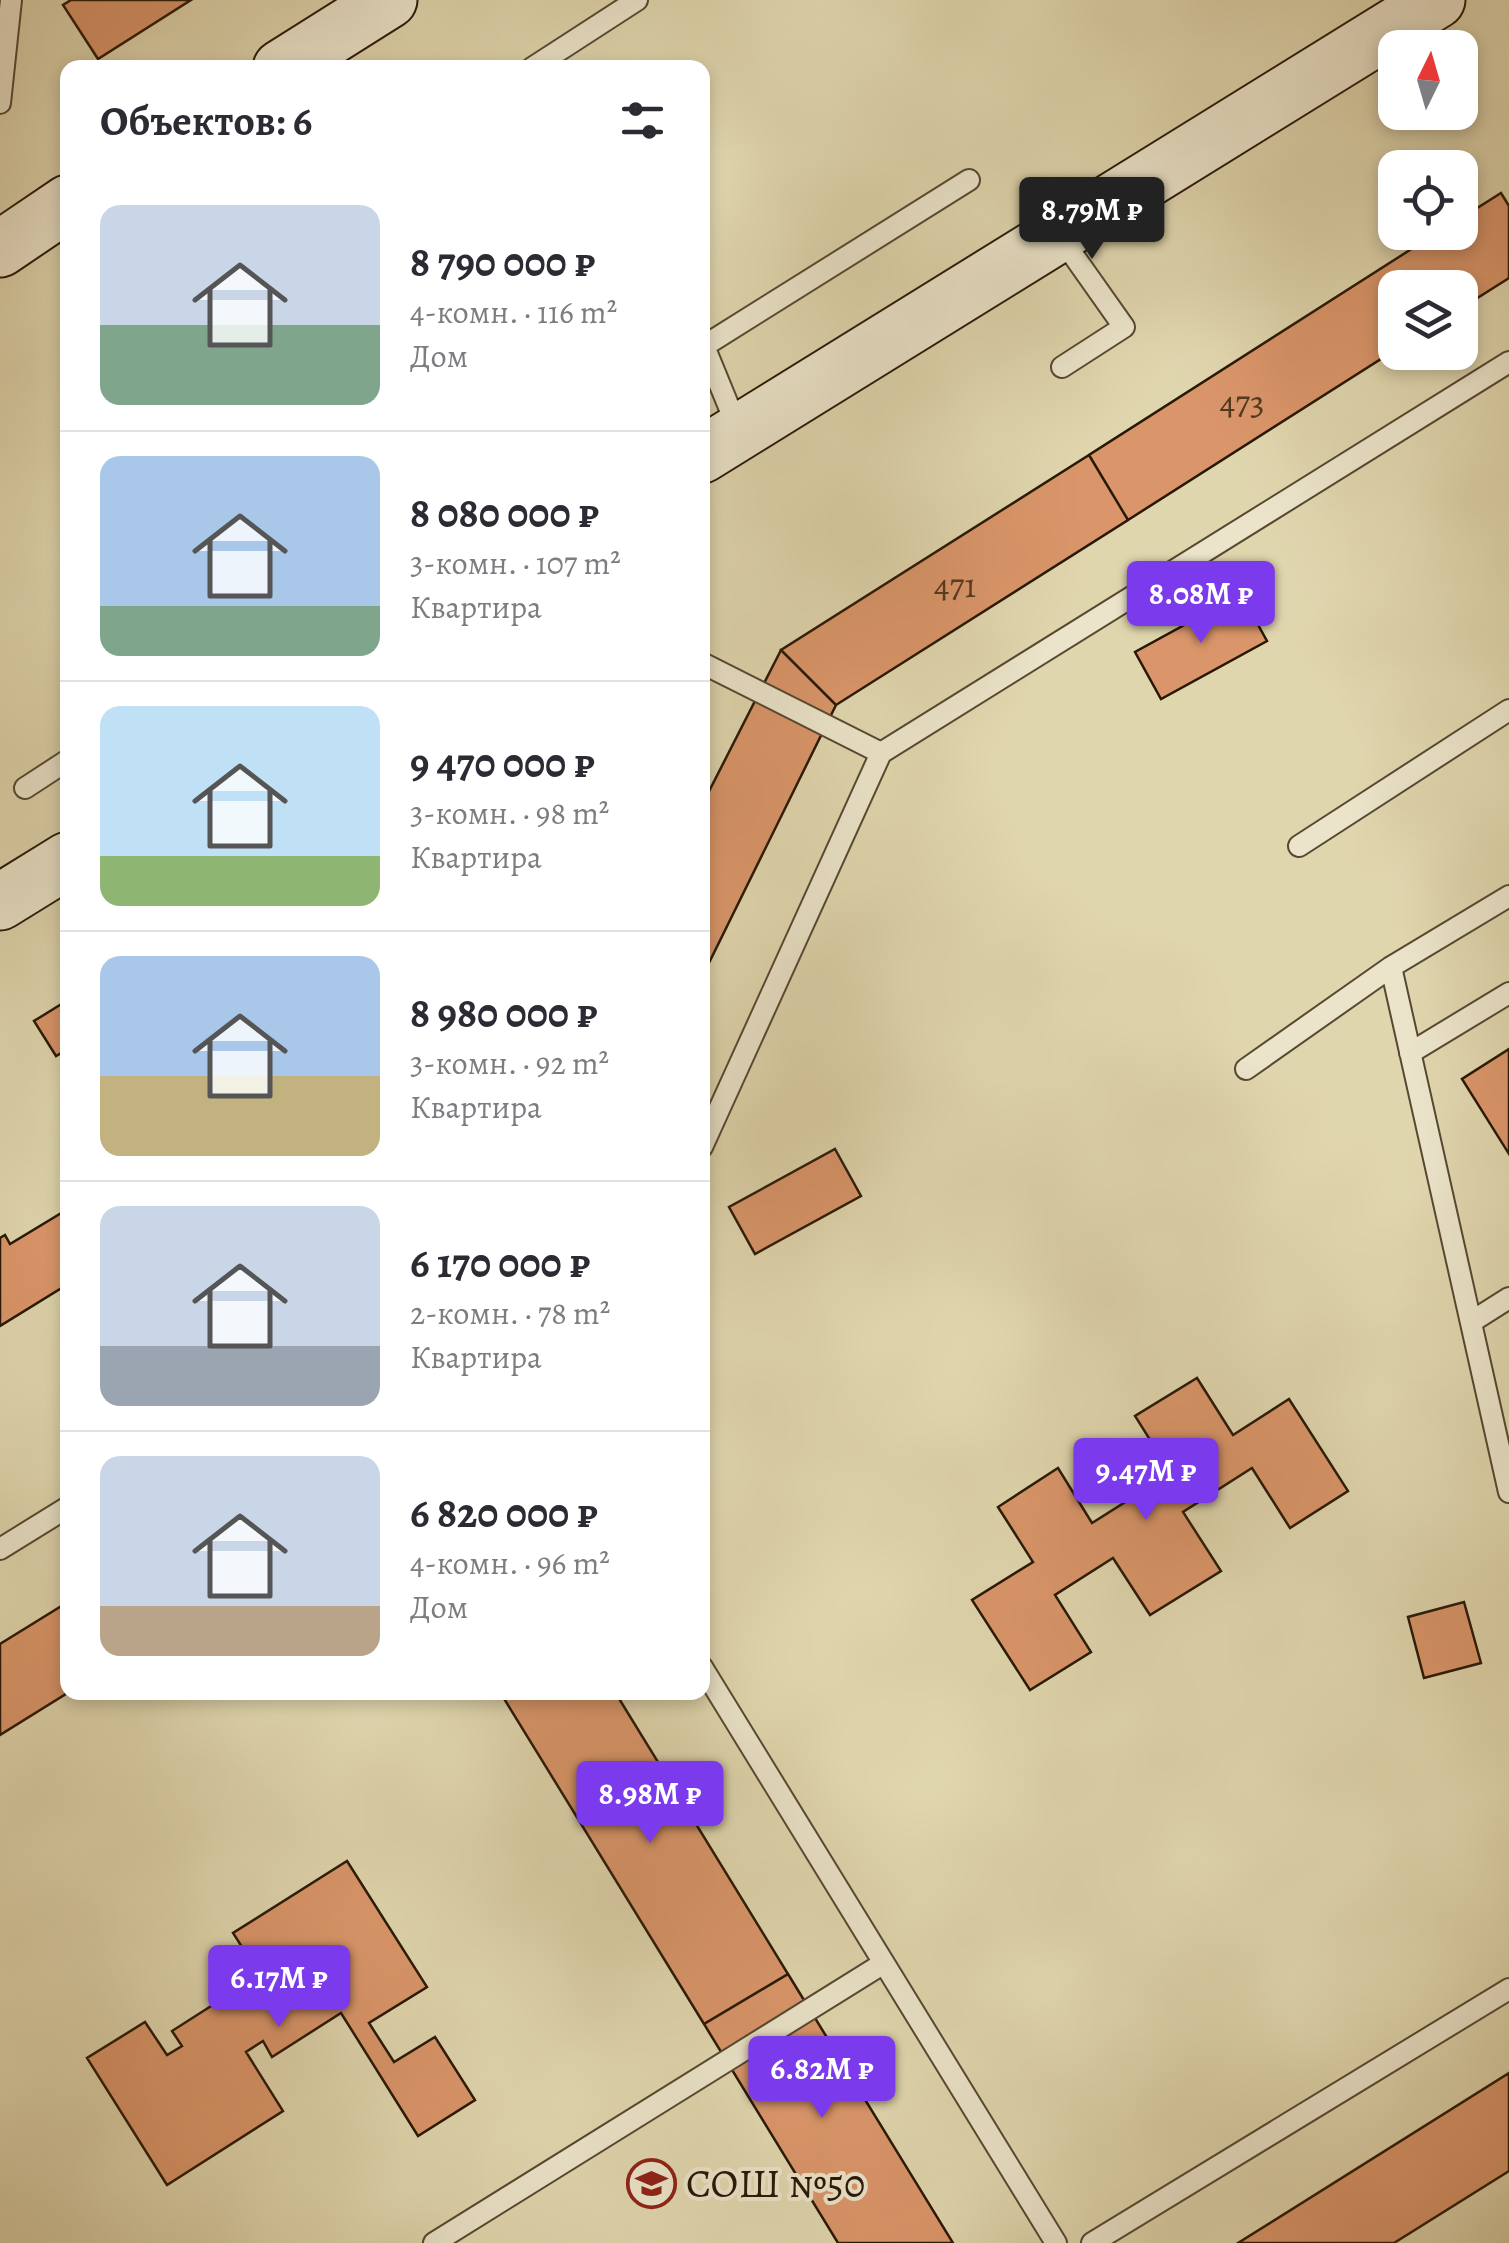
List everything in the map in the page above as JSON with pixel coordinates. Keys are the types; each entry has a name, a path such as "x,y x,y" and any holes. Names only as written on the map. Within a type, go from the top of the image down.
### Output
{"main road":[{"path":"294,60 389,0"},
{"path":"720,443 1436,0"},
{"path":"0,249 60,208"},
{"path":"0,902 60,865"}],"lane":[{"path":"0,103 10,0"},
{"path":"544,60 637,0"},
{"path":"710,341 969,180"},
{"path":"1058,234 1124,327 1062,366"},
{"path":"710,1129 881,753 1509,362"},
{"path":"710,385 720,443"},
{"path":"710,667 881,753"},
{"path":"1298,846 1509,710"},
{"path":"25,788 60,765"},
{"path":"1246,1069 1391,967 1509,896"},
{"path":"1391,967 1509,1492"},
{"path":"1410,1053 1509,993"},
{"path":"1471,1322 1509,1298"},
{"path":"0,1548 60,1512"},
{"path":"710,1681 1056,2243"},
{"path":"434,2243 884,1963"},
{"path":"1092,2243 1509,1990"}],"building":[{"path":"71,0 191,0 98,59 63,5"},
{"path":"1501,193 1509,206 1509,278 1478,298 1478,270 1379,270 1410,250 1478,250 1478,208"},
{"path":"1378,270 1378,361 1128,520 1089,455"},
{"path":"1089,455 1128,520 836,705 781,650"},
{"path":"1241,594 1267,641 1161,699 1135,652"},
{"path":"781,650 836,705 710,961 710,789"},
{"path":"60,1005 60,1054 56,1056 34,1021"},
{"path":"1509,1049 1509,1154 1462,1079"},
{"path":"835,1149 861,1196 755,1254 729,1207"},
{"path":"60,1214 60,1289 0,1326 0,1238 5,1235 10,1244"},
{"path":"1197,1378 1233,1435 1289,1399 1348,1491 1290,1528 1252,1468 1183,1512 1221,1571 1150,1615 1113,1558 1055,1595 1091,1652 1030,1690 972,1600 1033,1562 998,1507 1058,1468 1092,1523 1171,1473 1135,1416"},
{"path":"1464,1602 1481,1663 1424,1678 1408,1617"},
{"path":"60,1607 60,1698 0,1735 0,1644"},
{"path":"505,1700 620,1700 788,1974 704,2024"},
{"path":"347,1861 427,1987 369,2023 394,2062 435,2037 475,2100 418,2136 341,2013 272,2057 263,2041 246,2052 283,2111 167,2185 87,2058 145,2022 167,2055 182,2046 172,2031 244,1985 253,2000 269,1989 233,1933"},
{"path":"788,1974 953,2243 838,2243 704,2024"},
{"path":"1509,2073 1509,2171 1394,2243 1238,2243"}],"place":[{"name":"СОШ №50","path":"651,2183"}]}
